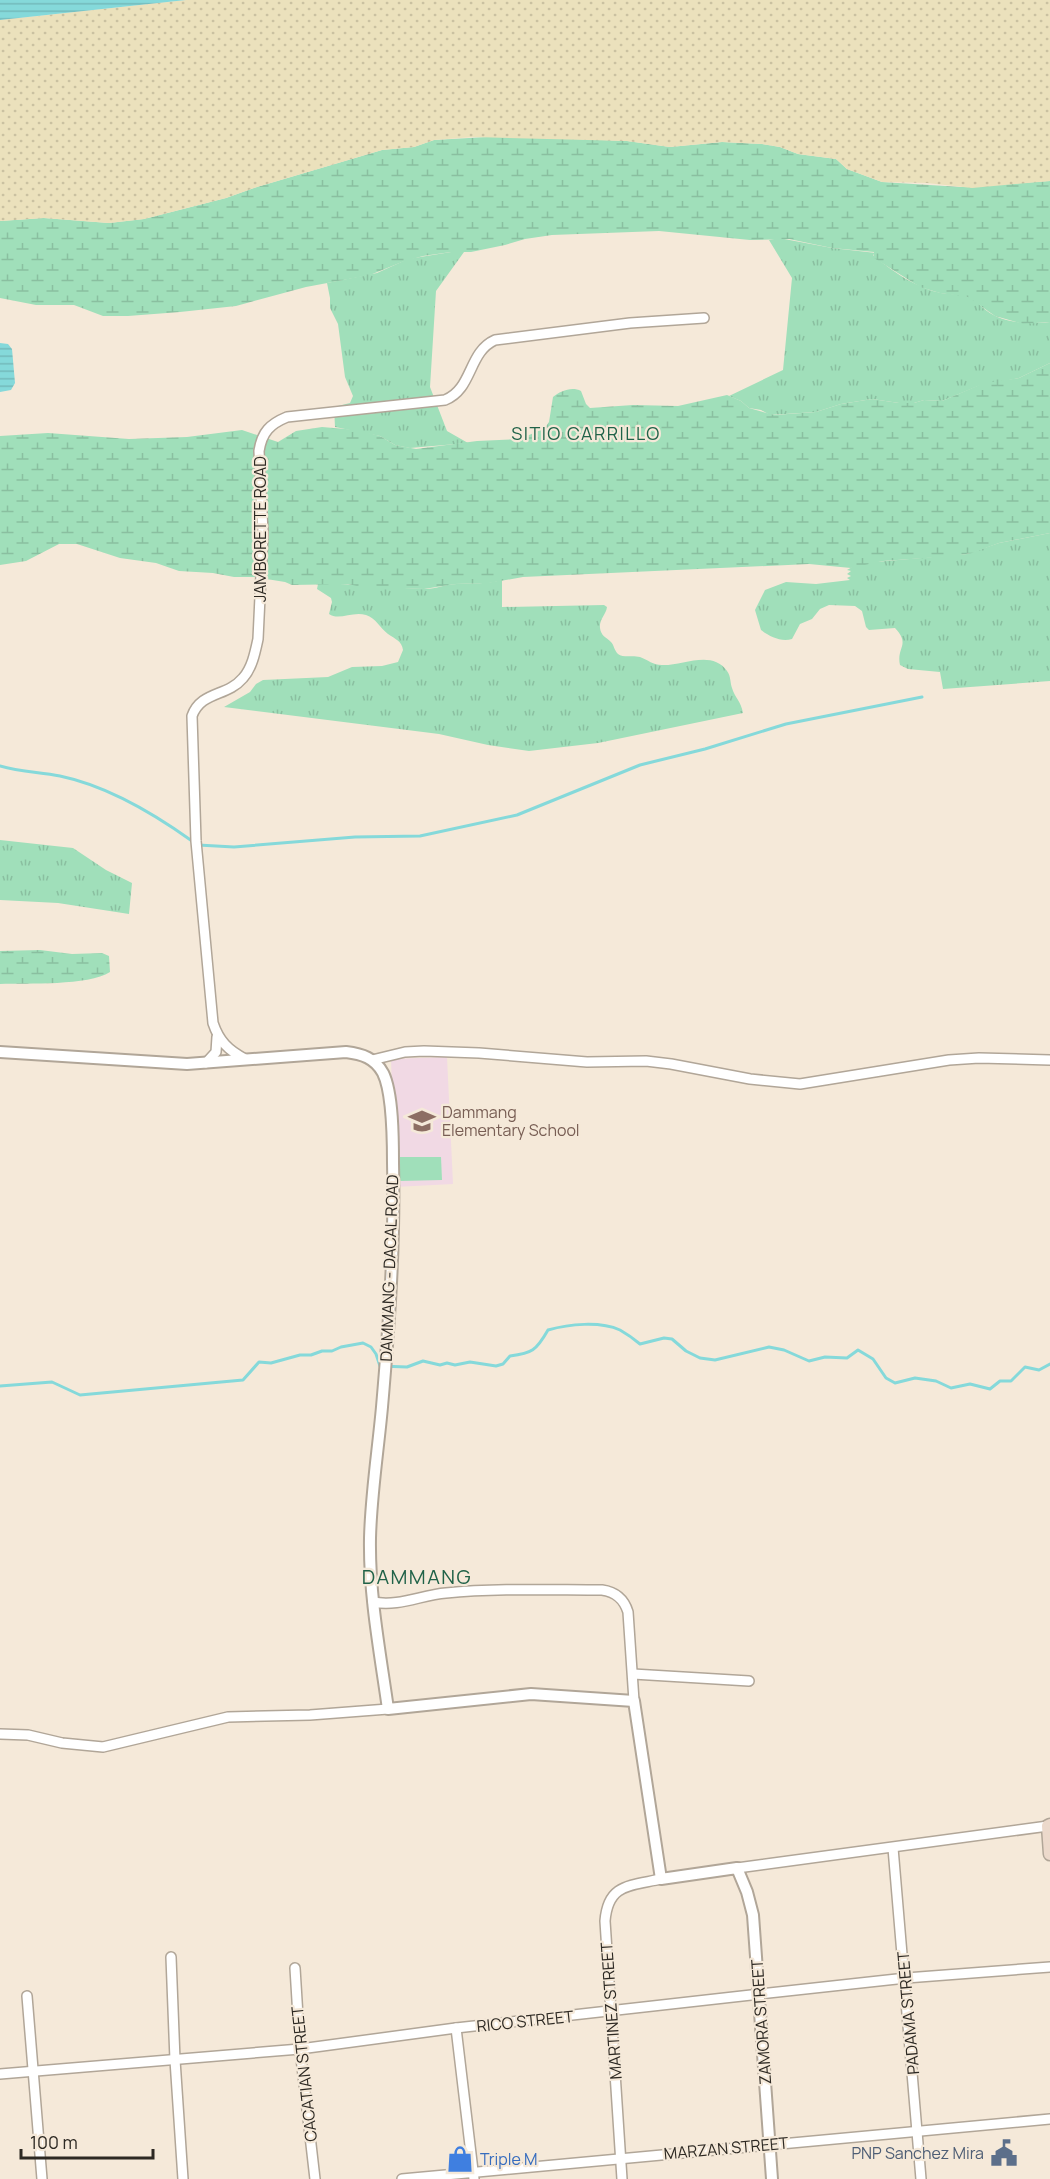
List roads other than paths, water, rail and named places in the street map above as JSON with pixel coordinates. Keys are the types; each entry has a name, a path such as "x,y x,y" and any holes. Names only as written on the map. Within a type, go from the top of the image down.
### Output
{"main road":[{"path":"1049,1825 1050,1854"}],"street":[{"name":"JAMBORETTE ROAD","path":"217,1035 213,1023 197,854 192,716 200,702 223,692 242,679 248,672 254,656 258,639 263,533 259,451 261,439 271,425 287,417 445,400 458,392 479,351 486,344 495,340 630,323 704,318"},
{"path":"217,1035 232,1052 245,1059"},
{"path":"206,1063 216,1052 217,1035"},
{"path":"0,1052 153,1063 206,1063 346,1052 357,1053 372,1060 424,1051 479,1053 587,1062 646,1061 750,1079 800,1084 949,1060 979,1058 1050,1060"},
{"name":"DAMMANG - DACAL ROAD","path":"372,1060 382,1071 387,1084 393,1143 393,1250 386,1362 370,1535 373,1602 388,1709"},
{"path":"373,1602 393,1604 443,1593 463,1592 608,1591 621,1599 628,1612 634,1701 661,1879 1049,1825"},
{"path":"633,1674 749,1681"},
{"path":"0,1734 28,1735 73,1745 104,1747 228,1717 310,1715 531,1694 634,1701"},
{"name":"PADAMA STREET","path":"893,1848 906,1978 921,2179"},
{"name":"ZAMORA STREET","path":"737,1868 753,1915 772,2179"},
{"name":"MARTINEZ STREET","path":"622,2179 605,1922 606,1906 609,1899 618,1891 661,1879"},
{"path":"171,1957 183,2179"},
{"name":"RICO STREET","path":"0,2074 300,2049 456,2028 906,1978 1050,1967"},
{"name":"CACATIAN STREET","path":"295,1968 300,2049 315,2179"},
{"path":"27,1996 42,2179"},
{"path":"456,2028 474,2176"},
{"name":"MARZAN STREET","path":"402,2179 474,2176 621,2158 1050,2119"}],"water":[{"path":"0,0 186,0 0,20"},
{"path":"0,343 8,344 12,349 15,383 11,390 0,392"}],"waterway":[{"path":"198,845 234,847 355,837 420,836 517,815 640,765 705,749 786,724 922,697"},
{"path":"0,766 60,776 95,786 162,820 192,841"},
{"path":"0,1386 52,1382 80,1395 243,1380 259,1362 271,1363 363,1343 371,1347 380,1366 407,1367 423,1361 440,1365 470,1362 496,1366 503,1364 510,1356 533,1350 548,1330 584,1324 612,1327 640,1344 664,1338 672,1339 686,1351 700,1358 715,1360 769,1347 784,1350 809,1361 825,1357 847,1358 858,1350 873,1359 886,1378 895,1383 915,1378 936,1381 951,1388 970,1384 990,1389 1000,1381 1011,1381 1025,1367 1039,1370 1050,1364"}],"place":[{"name":"Dammang Elementary School","path":"422,1121"},
{"name":"PNP Sanchez Mira","path":"1004,2153"},
{"name":"Triple M","path":"460,2159"}],"district":[{"name":"SITIO CARRILLO","path":"586,433"},
{"name":"DAMMANG","path":"417,1576"}]}
